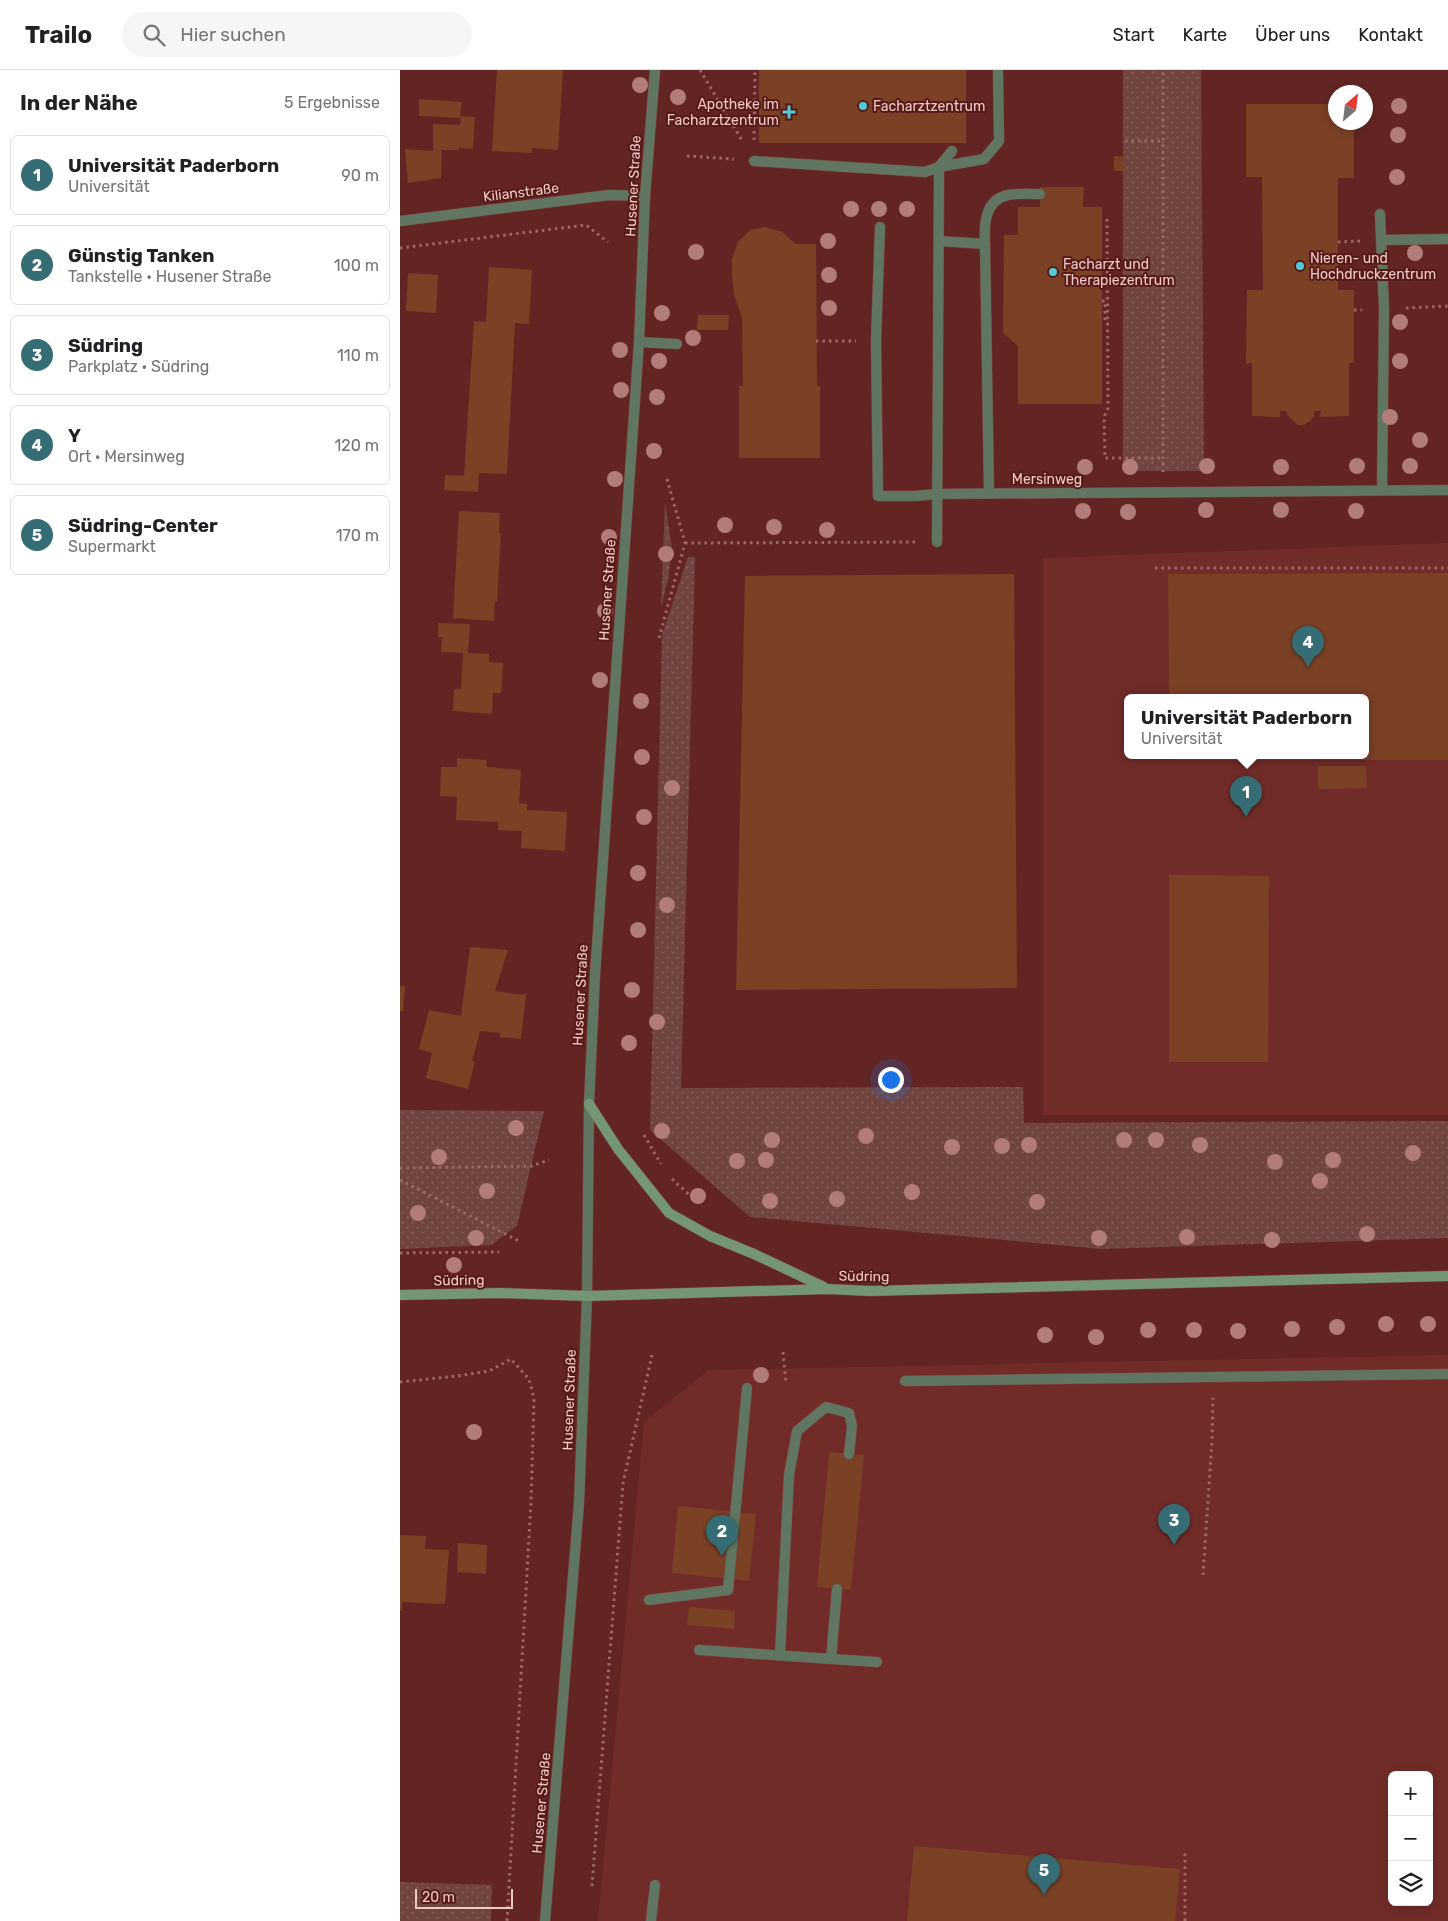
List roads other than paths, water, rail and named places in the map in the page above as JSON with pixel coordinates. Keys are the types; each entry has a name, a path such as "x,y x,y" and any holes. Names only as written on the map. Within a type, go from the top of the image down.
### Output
{"main road":[{"path":"589,1104 618,1149 669,1213 710,1236 754,1254 828,1289"},
{"name":"Südring","path":"400,1295 500,1293 587,1296 828,1289 870,1291 1448,1276"}],"street":[{"name":"Husener Straße","path":"545,1921 579,1503 587,1296 589,1104 596,955 639,342 645,196 654,70"},
{"path":"754,160 925,172 939,167 984,159 999,141 998,70"},
{"path":"937,542 939,167 952,151"},
{"path":"989,493 984,226 988,210 997,200 1006,195 1040,194"},
{"name":"Kilianstraße","path":"400,221 609,196 645,196"},
{"path":"1380,214 1384,309 1382,490"},
{"name":"Mersinweg","path":"880,227 876,340 878,496 989,493 1448,490"},
{"path":"1381,240 1448,239"},
{"path":"939,241 985,244"},
{"path":"639,342 677,344"},
{"path":"905,1381 1448,1374"},
{"path":"649,1600 728,1590 747,1388"},
{"path":"780,1655 789,1475 796,1431 826,1407 849,1413 852,1426 849,1454"},
{"path":"832,1659 836,1589"},
{"path":"699,1650 877,1662"},
{"path":"652,1921 655,1885"}],"place":[{"name":"Facharztzentrum","path":"863,106"},
{"name":"Apotheke im Facharztzentrum","path":"789,112"},
{"name":"Nieren- und Hochdruckzentrum","path":"1300,266"},
{"name":"Facharzt und Therapiezentrum","path":"1053,272"},
{"name":"Y","path":"1308,667"},
{"name":"Universität Paderborn","path":"1246,817"},
{"name":"Südring","path":"1174,1545"},
{"name":"Günstig Tanken","path":"722,1556"},
{"name":"Südring-Center","path":"1044,1895"}]}
